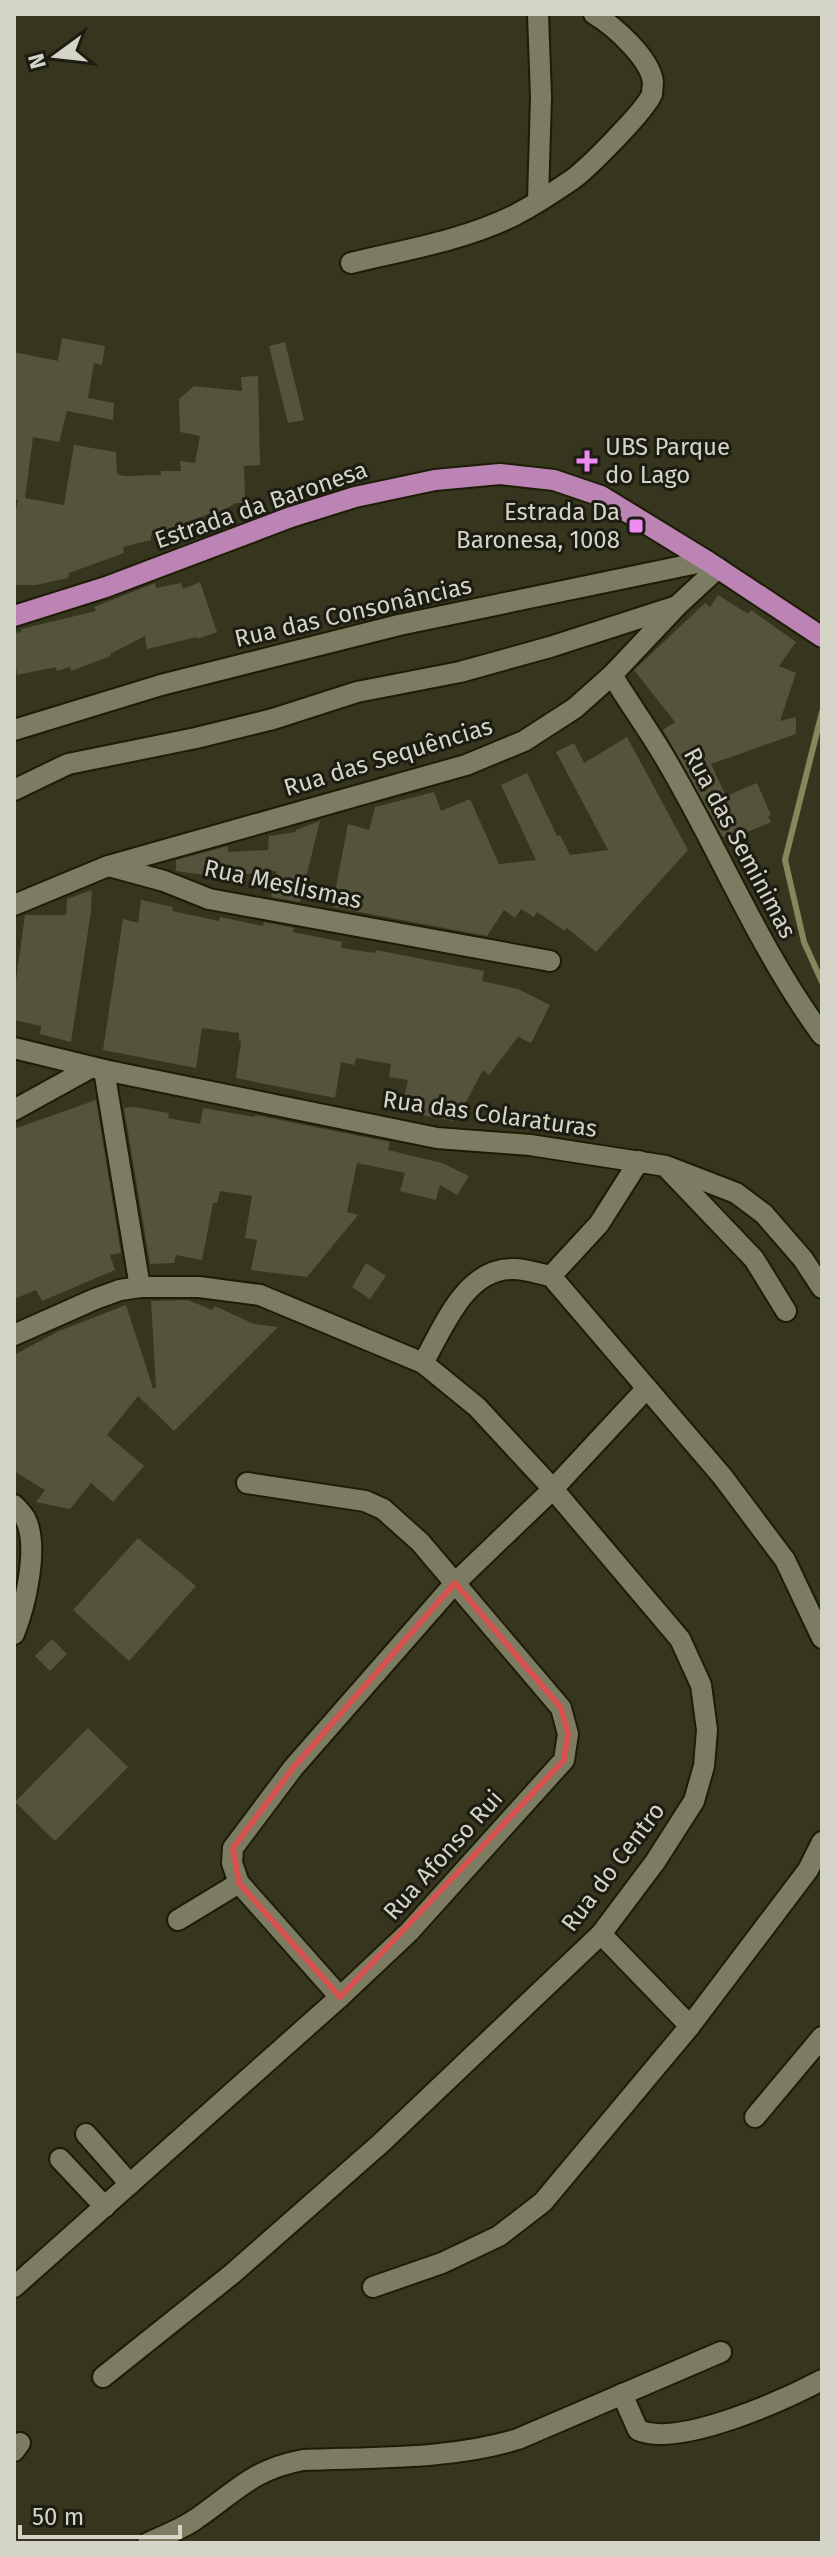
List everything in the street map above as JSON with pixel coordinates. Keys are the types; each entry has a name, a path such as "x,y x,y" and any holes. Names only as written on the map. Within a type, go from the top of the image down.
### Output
{"main road":[{"name":"Estrada da Baronesa","path":"14,616 106,587 291,517 355,497 435,480 500,474 554,480 601,496 713,564 822,637"}],"street":[{"path":"538,14 541,97 538,200"},
{"path":"351,263 441,241 517,214 573,179 606,148 644,105 652,93 653,81 640,56 606,21 594,14"},
{"name":"Rua das Sequências","path":"108,866 466,765 524,741 575,708 612,675 713,564"},
{"name":"Rua das Consonâncias","path":"14,730 161,685 386,628 713,564"},
{"path":"14,790 68,764 273,719 357,692 460,672 550,647 678,605"},
{"name":"Rua das Seminimas","path":"612,675 665,758 765,946 822,1035"},
{"path":"14,905 108,866"},
{"name":"Rua Meslismas","path":"108,866 164,881 209,899 550,961"},
{"name":"Rua das Colaraturas","path":"14,1048 98,1069 437,1138 530,1145 666,1166 736,1193 764,1214 803,1259 822,1288"},
{"path":"14,1110 98,1069 140,1287"},
{"path":"551,1276 599,1224 639,1161"},
{"path":"666,1166 754,1259 786,1311"},
{"path":"423,1363 463,1294 481,1278 498,1270 516,1269 551,1276 722,1476 785,1560 822,1638"},
{"name":"Rua do Centro","path":"14,1335 120,1290 199,1287 260,1295 423,1363 477,1407 553,1489 680,1639 701,1685 707,1730 704,1766 694,1801 655,1862 601,1934 380,2144 232,2274 103,2377"},
{"path":"340,1997 239,1883 232,1863 233,1848 293,1768 455,1583 553,1489 647,1388"},
{"name":"Rua Afonso Rui","path":"14,2287 409,1932 564,1760 568,1734 561,1708 420,1542 383,1509 365,1501 247,1483"},
{"path":"14,1505 26,1520 31,1541 21,1617 14,1634"},
{"path":"373,2287 442,2263 499,2236 543,2202 690,2026 808,1870 822,1842"},
{"path":"178,1920 239,1883"},
{"path":"601,1934 690,2026"},
{"path":"755,2117 822,2037"},
{"path":"86,2134 130,2184"},
{"path":"60,2159 105,2207"},
{"path":"148,2543 193,2521 244,2482 287,2463 428,2456 494,2447 721,2352"},
{"path":"622,2394 638,2430 665,2434 735,2419 822,2380"}],"highlighted area":[{"path":"455,1583 561,1708 568,1734 564,1760 340,1997 239,1883 233,1848 293,1768"}],"building":[{"path":"62,338 105,346 102,365 94,363 88,398 114,403 113,420 67,411 59,442 33,437 25,498 64,505 74,445 116,452 117,474 124,476 181,471 180,461 195,463 200,436 180,432 179,399 194,386 242,391 241,377 258,376 260,465 244,466 245,503 236,503 214,515 214,512 151,535 151,540 123,547 124,553 69,573 68,578 36,585 14,585 14,520 18,500 14,499 14,352 58,361"},
{"path":"285,342 304,420 288,423 269,346"},
{"path":"200,582 217,632 147,649 145,636 111,656 71,671 70,667 57,671 56,667 17,675 14,668 14,633 21,632 21,629 96,611 94,607 155,583 156,588 181,583 183,589"},
{"path":"718,595 748,614 751,610 796,642 779,666 796,673 780,721 796,717 796,734 711,764 726,796 757,783 771,822 738,836 737,833 723,837 663,730 675,722 634,670 705,603 710,607"},
{"path":"627,737 688,850 596,952 567,928 565,931 537,912 534,917 521,909 515,918 504,910 487,936 332,907 348,824 369,830 375,807 434,792 441,811 470,799 499,864 536,860 501,785 527,773 557,836 560,835 570,855 608,850 556,752 574,743 584,763"},
{"path":"320,821 300,902 271,897 277,871 212,880 212,876 176,871 176,860 228,846 228,852 268,850 269,836 296,832"},
{"path":"92,890 71,1042 40,1034 41,1026 14,1020 14,995 25,915 66,915 67,899"},
{"path":"141,900 173,907 172,911 219,921 220,917 263,926 264,922 294,928 293,932 342,942 341,948 375,953 376,950 484,971 482,981 518,989 550,1005 531,1043 518,1037 489,1075 483,1070 453,1121 407,1112 408,1100 404,1099 408,1080 389,1077 391,1064 356,1058 354,1065 341,1062 335,1098 236,1078 241,1041 239,1033 202,1028 196,1068 103,1050 123,919 138,923"},
{"path":"96,1100 121,1253 110,1255 115,1270 42,1301 36,1290 14,1299 14,1129"},
{"path":"124,1108 169,1113 168,1118 200,1124 203,1108 255,1115 390,1142 388,1150 442,1163 469,1176 457,1195 440,1185 436,1200 400,1191 405,1173 357,1163 347,1212 358,1215 307,1277 251,1270 257,1240 245,1238 252,1196 220,1191 217,1203 213,1203 202,1260 176,1255 174,1263 150,1264"},
{"path":"366,1263 386,1276 370,1299 352,1287"},
{"path":"188,1300 212,1310 215,1306 254,1324 278,1327 174,1431 138,1396 107,1435 144,1466 113,1502 91,1483 70,1509 36,1502 45,1490 14,1471 14,1355 59,1331 126,1305 153,1388 156,1388 151,1301"},
{"path":"138,1538 196,1586 129,1661 73,1610"},
{"path":"52,1639 67,1654 50,1671 35,1656"},
{"path":"88,1728 128,1767 55,1841 15,1802"}],"waterway":[{"path":"822,712 785,860 804,942 822,982"}],"place":[{"name":"UBS Parque do Lago","path":"587,461"},
{"name":"Estrada Da Baronesa, 1008","path":"636,526"}]}
